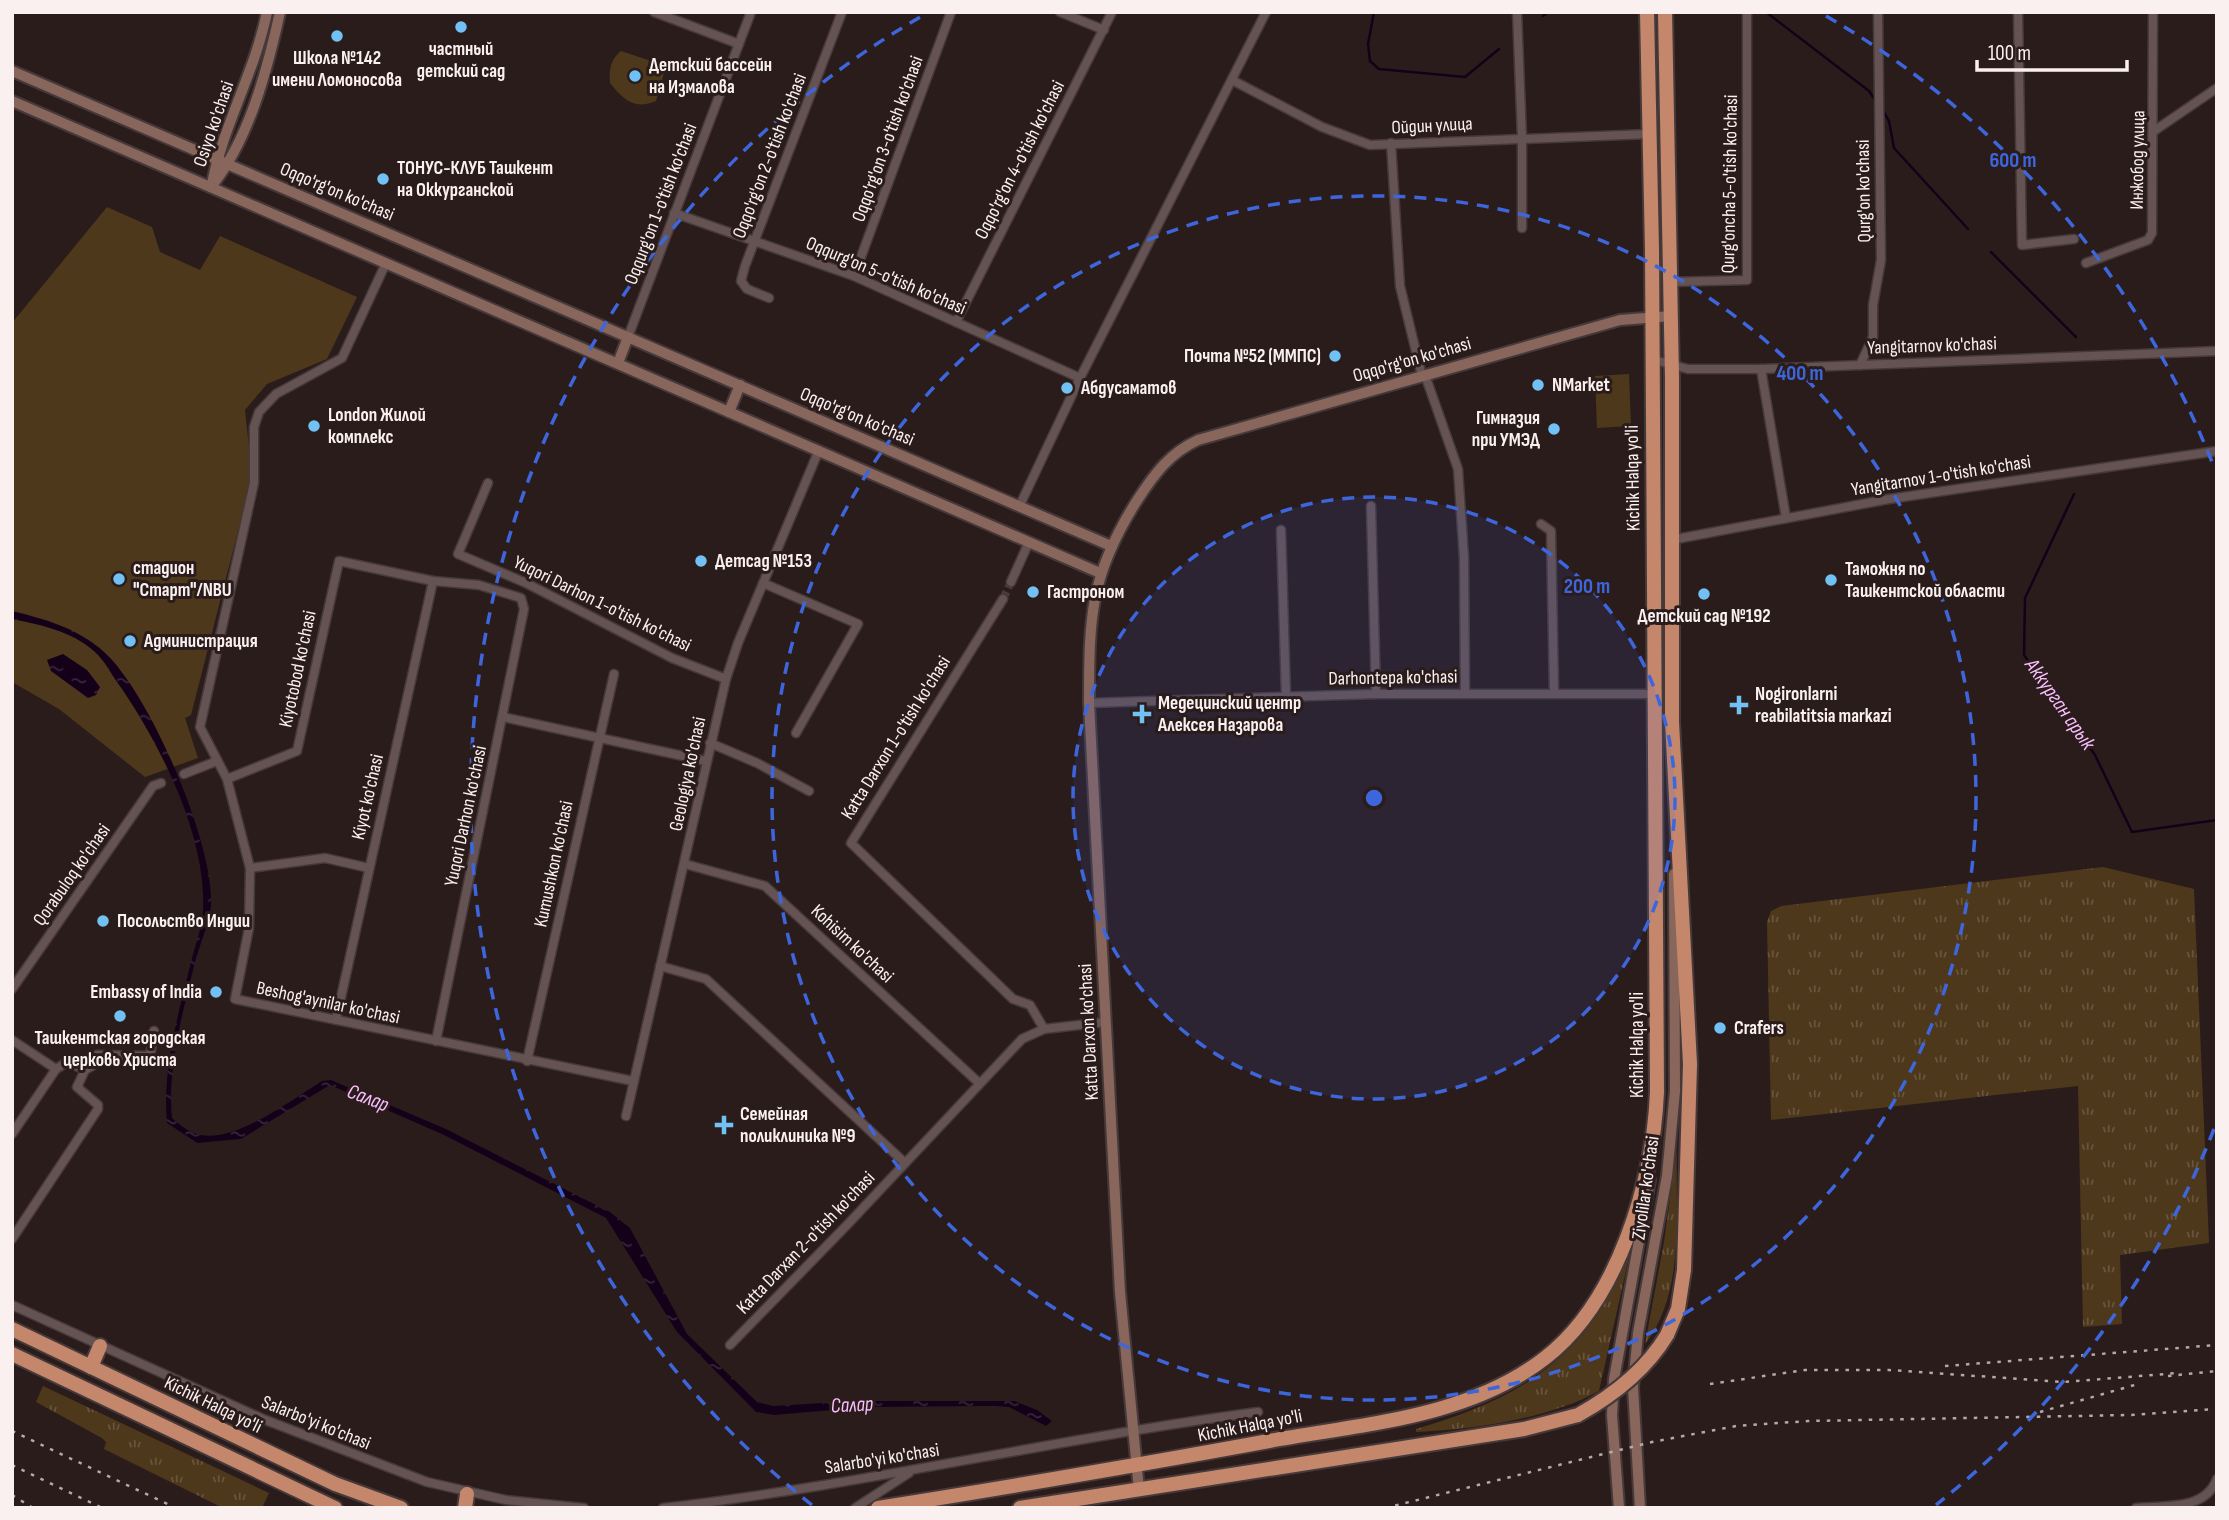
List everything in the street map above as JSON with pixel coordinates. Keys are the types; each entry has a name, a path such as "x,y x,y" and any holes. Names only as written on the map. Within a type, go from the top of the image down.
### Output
{"highway":[{"name":"Kichik Halqa yo'li","path":"878,1508 1137,1467 1421,1413 1493,1390 1533,1367 1556,1349 1581,1321 1620,1256 1637,1202 1657,1108 1647,12"},
{"name":"Kichik Halqa yo'li","path":"1020,1508 1524,1429 1578,1415 1625,1383 1645,1364 1667,1335 1678,1309 1684,1270 1690,1105 1689,1022 1673,746 1672,362 1665,12"},
{"path":"1655,694 1672,693"},
{"name":"Kichik Halqa yo'li","path":"12,1329 335,1485 401,1508"},
{"path":"91,1367 100,1346"},
{"path":"12,1354 335,1508"}],"main road":[{"name":"Osiyo ko'chasi","path":"211,187 216,159 253,68 267,12"},
{"name":"Osiyo ko'chasi","path":"211,187 229,165 265,70 280,12"},
{"name":"Oqqo'rg'on ko'chasi","path":"12,71 1111,546 1160,467 1182,447 1209,436 1620,320 1671,316"},
{"path":"12,101 1100,573"},
{"path":"618,363 628,337"},
{"path":"729,412 740,386"},
{"name":"Katta Darxon ko'chasi","path":"1111,546 1100,573 1090,618 1089,703 1120,1292 1139,1490"},
{"name":"Ziyolilar ko'chasi","path":"1640,1508 1633,1405 1634,1370 1661,1217 1675,1091 1673,746"},
{"name":"Ziyolilar ko'chasi","path":"1619,1508 1612,1415 1614,1379 1646,1211 1657,1108"}],"street":[{"path":"654,12 739,44"},
{"name":"Oqqurg'on 1-o'tish ko'chasi","path":"628,337 751,12"},
{"name":"Oqqo'rg'on 2-o'tish ko'chasi","path":"769,298 747,289 741,281 842,12"},
{"name":"Oqqo'rg'on 3-o'tish ko'chasi","path":"855,276 951,12"},
{"path":"1060,12 1104,30"},
{"name":"Oqqo'rg'on 4-o'tish ko'chasi","path":"956,322 1112,12"},
{"path":"1019,507 1080,378 1266,12"},
{"path":"1517,12 1522,228"},
{"name":"Qurg'oncha 5-o'tish ko'chasi","path":"1670,282 1747,280 1747,12"},
{"name":"Qurg'on ko'chasi","path":"1860,365 1874,337 1873,305 1881,260 1878,12"},
{"path":"2018,12 2022,245 2074,239"},
{"name":"Инжобод улица","path":"2086,262 2148,240 2152,233 2153,12"},
{"name":"Ойдин улица","path":"1232,80 1342,136 1370,145 1648,134"},
{"path":"2154,131 2217,88"},
{"path":"1391,143 1400,286 1423,375 1458,468 1464,558 1465,693"},
{"name":"Oqqurg'on 5-o'tish ko'chasi","path":"674,213 855,276 1080,378"},
{"name":"Beshog'aynilar ko'chasi","path":"386,262 342,358 276,394 263,406 256,419 252,443 254,482 200,724 227,779 250,868 249,928 235,999 633,1081"},
{"name":"Yangitarnov ko'chasi","path":"1651,359 1672,362 1688,369 1761,369 2217,351"},
{"path":"1761,369 1786,519"},
{"name":"Geologiya ko'chasi","path":"626,1116 726,679 818,450"},
{"name":"Yangitarnov 1-o'tish ko'chasi","path":"1671,540 1903,497 2217,451"},
{"name":"Yuqori Darhon 1-o'tish ko'chasi","path":"488,483 458,554 526,583 637,641 726,679"},
{"path":"1371,506 1376,695"},
{"path":"1541,524 1551,531 1554,692"},
{"path":"1281,530 1286,696"},
{"path":"1012,582 1029,542"},
{"name":"Yuqori Darhon 1-o'tish ko'chasi","path":"339,561 433,581 479,585 521,598"},
{"name":"Kiyotobod ko'chasi","path":"227,779 297,751 339,561"},
{"name":"Kiyot ko'chasi","path":"336,1020 433,581"},
{"path":"763,583 858,624 796,733"},
{"name":"Yuqori Darhon ko'chasi","path":"436,1041 524,609 521,598"},
{"name":"Katta Darxon 1-o'tish ko'chasi","path":"1003,599 851,843 1013,999 1030,1005 1044,1029"},
{"name":"Kumushkon ko'chasi","path":"527,1061 614,674"},
{"name":"Darhontepa ko'chasi","path":"1089,703 1465,693 1655,694"},
{"path":"503,717 706,761"},
{"path":"710,743 757,762 810,790"},
{"path":"184,774 217,761"},
{"name":"Qorabuloq ko'chasi","path":"12,989 153,786 161,783"},
{"path":"250,868 325,858 369,868"},
{"name":"Kohisim ko'chasi","path":"685,864 765,886 978,1082"},
{"path":"660,966 706,979 905,1163"},
{"name":"Katta Darxan 2-o'tish ko'chasi","path":"730,1345 905,1163 978,1082 1022,1039 1044,1029 1106,1022"},
{"path":"12,1239 98,1109 98,1105 76,1087 85,1069 92,1066 97,1055 150,1056 154,1031"},
{"path":"12,1040 56,1069"},
{"path":"12,1134 56,1069 67,1062 85,1069"},
{"name":"Salarbo'yi ko'chasi","path":"12,1305 285,1428 426,1482 466,1501 584,1508"},
{"name":"Salarbo'yi ko'chasi","path":"663,1508 914,1470 1258,1412"},
{"path":"855,1508 914,1470"},
{"path":"2136,1508 2193,1503 2212,1491 2217,1479"}],"green space":[{"path":"621,51 666,66 656,101 635,104 610,83 611,66"},
{"name":"стадион \"Старт\"/NBU","path":"107,207 152,227 160,252 200,270 220,236 357,297 327,359 267,384 245,410 252,476 191,715 185,718 198,758 145,777 59,709 12,682 12,323"},
{"path":"1629,374 1631,426 1597,428 1595,376"},
{"path":"2103,867 2194,889 2209,1243 2120,1255 2122,1324 2083,1327 2078,1086 1771,1120 1767,922 1771,911 1781,906"},
{"path":"1677,1149 1677,1225 1673,1276 1658,1323 1645,1344 1664,1242"},
{"path":"1630,1253 1599,1391 1557,1409 1510,1421 1416,1432 1416,1429 1469,1411 1518,1388 1561,1357 1598,1314"},
{"path":"43,1386 269,1493 262,1508 223,1508 104,1449 106,1442 102,1438 36,1402"}],"water":[{"name":"Салар","path":"12,611 71,630 103,651 140,699 176,771 191,809 209,879 211,906 177,1040 171,1099 172,1118 178,1123 200,1135 230,1132 263,1118 322,1081 331,1080 446,1129 610,1212 630,1228 687,1334 757,1402 773,1406 856,1401 1014,1401 1037,1410 1052,1421 1046,1426 1009,1407 995,1406 868,1407 774,1415 756,1412 677,1332 606,1218 444,1135 330,1085 241,1139 197,1143 167,1123 167,1082 172,1042 203,911 202,882 189,821 149,732 101,659 86,645 66,634 12,619"},
{"path":"63,654 87,670 100,687 96,695 88,698 51,671 47,660"}],"waterway":[{"name":"Аккурган арык","path":"1374,12 1368,44 1370,61 1379,69 1465,77 1499,49"},
{"name":"Аккурган арык","path":"1543,16 1548,12"},
{"name":"Аккурган арык","path":"1766,12 1869,91 1877,103"},
{"name":"Аккурган арык","path":"1883,111 1889,121 1894,148 1968,229"},
{"name":"Аккурган арык","path":"1991,252 2076,337"},
{"name":"Аккурган арык","path":"2074,494 2025,598 2024,655 2095,755 2132,832 2217,820"}],"tunnel":[{"path":"1003,599 1011,582"}],"railway":[{"path":"1945,1366 2217,1345"},
{"path":"1710,1384 1805,1370 1889,1370 2064,1382 2178,1373"},
{"path":"2168,1376 2217,1371"},
{"path":"2040,1412 2138,1384"},
{"path":"1385,1508 1652,1442 1736,1426 1808,1421 2130,1415 2217,1409"},
{"path":"12,1431 176,1508"},
{"path":"12,1465 102,1508"},
{"path":"12,1495 33,1508"}],"place":[{"name":"частный детский сад","path":"461,27"},
{"name":"Школа №142 имени Ломоносова","path":"337,36"},
{"name":"Детский бассейн на Измалова","path":"635,76"},
{"name":"ТОНУС-КЛУБ Ташкент на Оккурганской","path":"383,179"},
{"name":"Почта №52 (ММПС)","path":"1335,356"},
{"name":"NMarket","path":"1538,385"},
{"name":"Абдусаматов","path":"1067,388"},
{"name":"London Жилой комплекс","path":"314,426"},
{"name":"Гимназия при УМЭД","path":"1554,429"},
{"name":"Детсад №153","path":"701,561"},
{"name":"стадион \"Старт\"/NBU","path":"119,579"},
{"name":"Таможня по Ташкентской области","path":"1831,580"},
{"name":"Гастроном","path":"1033,592"},
{"name":"Детский сад №192","path":"1704,594"},
{"name":"Администрация","path":"130,641"},
{"name":"Nogironlarni reabilatitsia markazi","path":"1739,705"},
{"name":"Медецинский центр Алексея Назарова","path":"1142,714"},
{"name":"Посольство Индии","path":"103,921"},
{"name":"Embassy of India","path":"216,992"},
{"name":"Ташкентская городская церковь Христа","path":"120,1016"},
{"name":"Crafers","path":"1720,1028"},
{"name":"Семейная поликлиника №9","path":"724,1125"}]}
